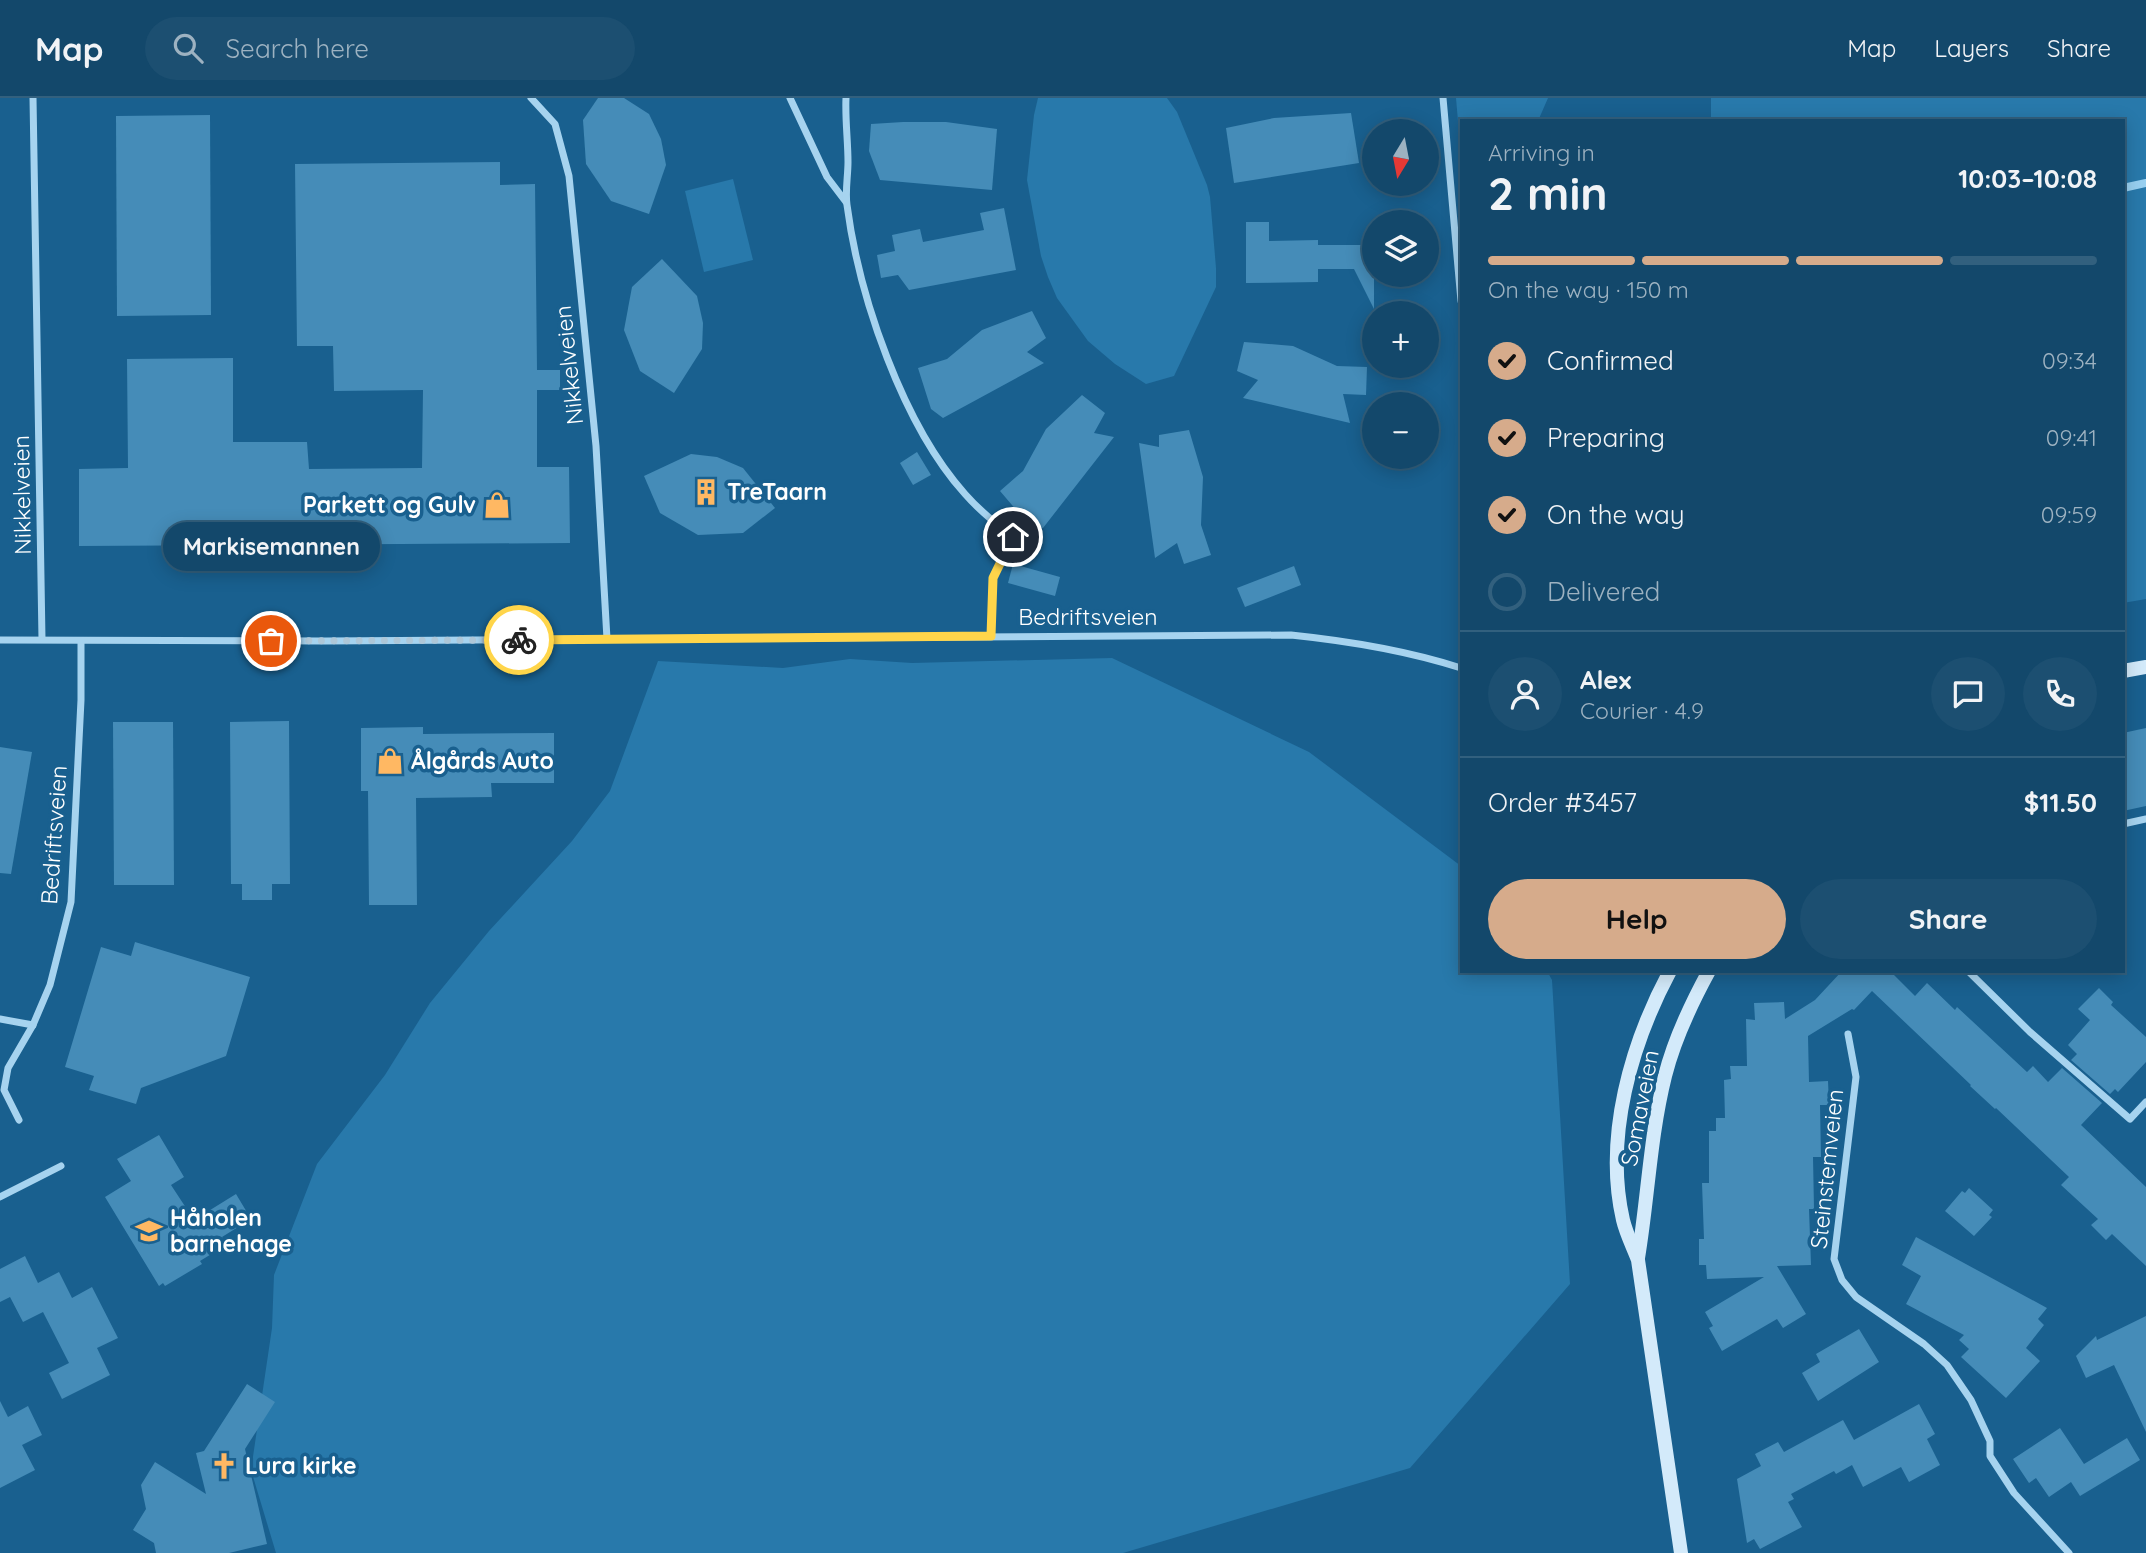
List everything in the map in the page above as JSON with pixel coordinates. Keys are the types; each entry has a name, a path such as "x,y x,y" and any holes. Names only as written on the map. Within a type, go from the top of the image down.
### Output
{"main road":[{"path":"2125,671 2146,667"},
{"name":"Somaveien","path":"1669,973 1631,1065 1621,1114 1618,1153 1621,1209 1638,1260 1681,1553"},
{"name":"Somaveien","path":"1638,1260 1665,1074 1682,1028 1708,973"}],"street":[{"name":"Nikkelveien","path":"33,98 42,639"},
{"name":"Nikkelveien","path":"531,98 555,124 569,176 596,446 607,639"},
{"path":"790,98 827,177 847,202"},
{"path":"846,98 847,202 868,305 884,349 930,445 964,493 984,514 1013,537 993,578 991,636"},
{"path":"1443,98 1460,290"},
{"name":"Bedriftsveien","path":"0,640 81,642 1291,635 1350,641 1410,653 1460,668"},
{"name":"Bedriftsveien","path":"19,1120 4,1090 8,1068 33,1025 50,985 71,902 81,700 81,642"},
{"path":"2125,824 2146,819"},
{"path":"1970,973 2030,1032 2130,1119 2146,1102"},
{"path":"0,1019 33,1025"},
{"name":"Steinstemveien","path":"1848,1034 1856,1077 1834,1259 1842,1280 1856,1297 1924,1344 1947,1366 1971,1400 1990,1441 1990,1456 2014,1493 2069,1553"},
{"path":"0,1198 61,1166"}],"shaded area":[{"path":"1038,98 1167,98 1177,112 1210,197 1216,287 1174,376 1146,384 1115,364 1088,341 1057,298 1041,256 1027,180"},
{"path":"1456,98 1548,98 1539,119 1460,119 1460,144"},
{"path":"1711,98 2146,98 2146,599 2125,603 2125,119 1711,119"},
{"path":"733,179 753,260 704,272 685,191"},
{"path":"1112,658 1309,752 1460,865 1460,973 1548,973 1552,980 1570,1284 1410,1468 1123,1553 276,1553 251,1470 272,1328 274,1275 317,1164 385,1075 430,1003 489,931 572,841 610,791 658,661 783,668 850,659 912,663"}],"building":[{"path":"598,98 624,98 649,114 661,139 666,165 649,214 611,201 586,164 583,120"},
{"path":"1351,113 1359,163 1234,183 1226,128 1274,118"},
{"path":"210,115 211,315 117,316 116,116"},
{"path":"946,122 997,129 992,190 880,180 869,151 871,124"},
{"path":"500,162 500,185 535,184 537,370 560,370 560,390 537,390 537,467 569,467 570,543 79,546 79,469 128,468 127,359 233,358 233,442 307,442 309,469 422,468 423,390 334,391 333,346 297,346 295,164"},
{"path":"1004,208 1016,270 909,290 898,275 881,278 877,255 895,251 892,235 920,229 923,242 984,230 980,213"},
{"path":"1246,222 1269,222 1269,241 1318,240 1318,245 1362,245 1362,285 1354,269 1318,269 1318,282 1246,283"},
{"path":"662,259 697,296 703,323 702,349 674,393 640,371 624,330 632,287"},
{"path":"1363,287 1374,287 1374,301 1370,301"},
{"path":"1032,311 1046,338 1027,352 1044,363 943,418 931,409 918,368 947,359 982,330"},
{"path":"1244,342 1293,346 1337,366 1362,367 1362,378 1367,378 1366,392 1362,392 1362,395 1343,394 1350,423 1243,398 1258,380 1237,371"},
{"path":"1082,395 1105,413 1094,433 1114,437 1043,528 1029,525 1000,491 1023,471 1046,429"},
{"path":"1189,430 1203,477 1201,525 1211,555 1184,564 1177,543 1155,558 1139,443 1159,447 1159,435"},
{"path":"917,452 931,475 913,485 900,463"},
{"name":"TreTaarn","path":"691,454 717,457 743,468 775,508 743,533 698,535 660,513 644,476"},
{"path":"1013,564 1060,577 1055,596 1008,583"},
{"path":"1294,566 1301,585 1245,607 1237,588"},
{"path":"289,721 290,884 272,884 272,900 242,900 242,884 231,884 230,722"},
{"path":"113,722 173,722 174,885 114,885"},
{"path":"423,727 423,734 554,733 554,783 491,783 492,797 416,798 417,905 369,905 368,791 361,791 361,728"},
{"path":"2146,728 2146,806 2125,811 2125,733"},
{"path":"0,747 32,752 11,874 0,873"},
{"path":"135,942 250,977 226,1056 141,1088 136,1104 89,1090 94,1076 65,1067 101,947 131,956"},
{"path":"1840,973 1892,973 1915,996 1927,983 2027,1072 2033,1066 2048,1082 2062,1068 2102,1103 2081,1125 2146,1187 2146,1266 2112,1234 2106,1240 2091,1225 2098,1219 2061,1185 2069,1177 1872,991 1854,1010 1808,1036 1809,1082 1828,1081 1829,1105 1820,1105 1821,1157 1813,1157 1814,1209 1809,1209 1811,1265 1777,1266 1806,1314 1783,1328 1777,1319 1722,1351 1709,1328 1713,1326 1705,1312 1764,1277 1707,1279 1706,1265 1699,1265 1699,1239 1704,1239 1702,1183 1709,1183 1709,1131 1716,1131 1716,1118 1725,1118 1724,1080 1731,1079 1730,1066 1747,1066 1746,1019 1755,1020 1754,1003 1784,1002 1785,1019 1815,1000"},
{"path":"2099,988 2113,1002 2111,1005 2146,1037 2146,1062 2118,1092 2115,1089 2110,1094 2071,1060 2077,1054 2068,1045 2090,1020 2078,1009"},
{"path":"159,1135 184,1177 171,1185 194,1220 236,1194 251,1219 222,1237 226,1245 200,1261 202,1264 165,1286 163,1283 159,1286 105,1197 131,1181 117,1159"},
{"path":"1969,1188 1993,1210 1989,1215 1992,1217 1974,1236 1945,1211 1962,1191 1965,1193"},
{"path":"1916,1237 2047,1308 2038,1319 2044,1325 2026,1348 2040,1361 2006,1398 1961,1357 1969,1349 1959,1340 1964,1335 1906,1304 1921,1276 1902,1265"},
{"path":"25,1256 38,1283 59,1272 72,1298 92,1287 118,1338 97,1348 110,1375 62,1399 49,1373 69,1363 43,1312 23,1322 10,1297 0,1302 0,1269"},
{"path":"2146,1316 2146,1432 2114,1365 2086,1378 2076,1356 2096,1336 2097,1340"},
{"path":"1859,1329 1879,1362 1818,1401 1802,1373 1820,1362 1816,1354"},
{"name":"Lura kirke","path":"247,1384 275,1402 245,1449 267,1544 229,1553 156,1553 154,1543 133,1530 146,1509 141,1485 155,1462 206,1494 196,1453 204,1451"},
{"path":"0,1401 8,1417 28,1406 42,1435 22,1445 35,1470 0,1488"},
{"path":"1919,1404 1935,1434 1927,1439 1940,1465 1909,1482 1901,1467 1863,1487 1852,1465 1836,1474 1834,1471 1791,1494 1794,1499 1788,1502 1802,1527 1760,1549 1754,1539 1747,1543 1737,1479 1761,1466 1755,1454 1778,1442 1784,1452 1843,1420 1854,1440"},
{"path":"2060,1428 2084,1464 2127,1438 2140,1460 2080,1496 2071,1482 2049,1497 2036,1478 2029,1483 2013,1459"}],"waterway":[{"path":"2125,188 2146,183"}],"way so far":[{"path":"271,641 519,640"}],"place":[{"name":"TreTaarn","path":"706,492"},
{"name":"Parkett og Gulv","path":"497,505"},
{"name":"Markisemannen","path":"271,641"},
{"name":"Ålgårds Auto","path":"390,761"},
{"name":"Håholen barnehage","path":"149,1231"},
{"name":"Lura kirke","path":"224,1466"}],"route":[{"path":"519,640 991,636 993,578 1013,537"}]}
